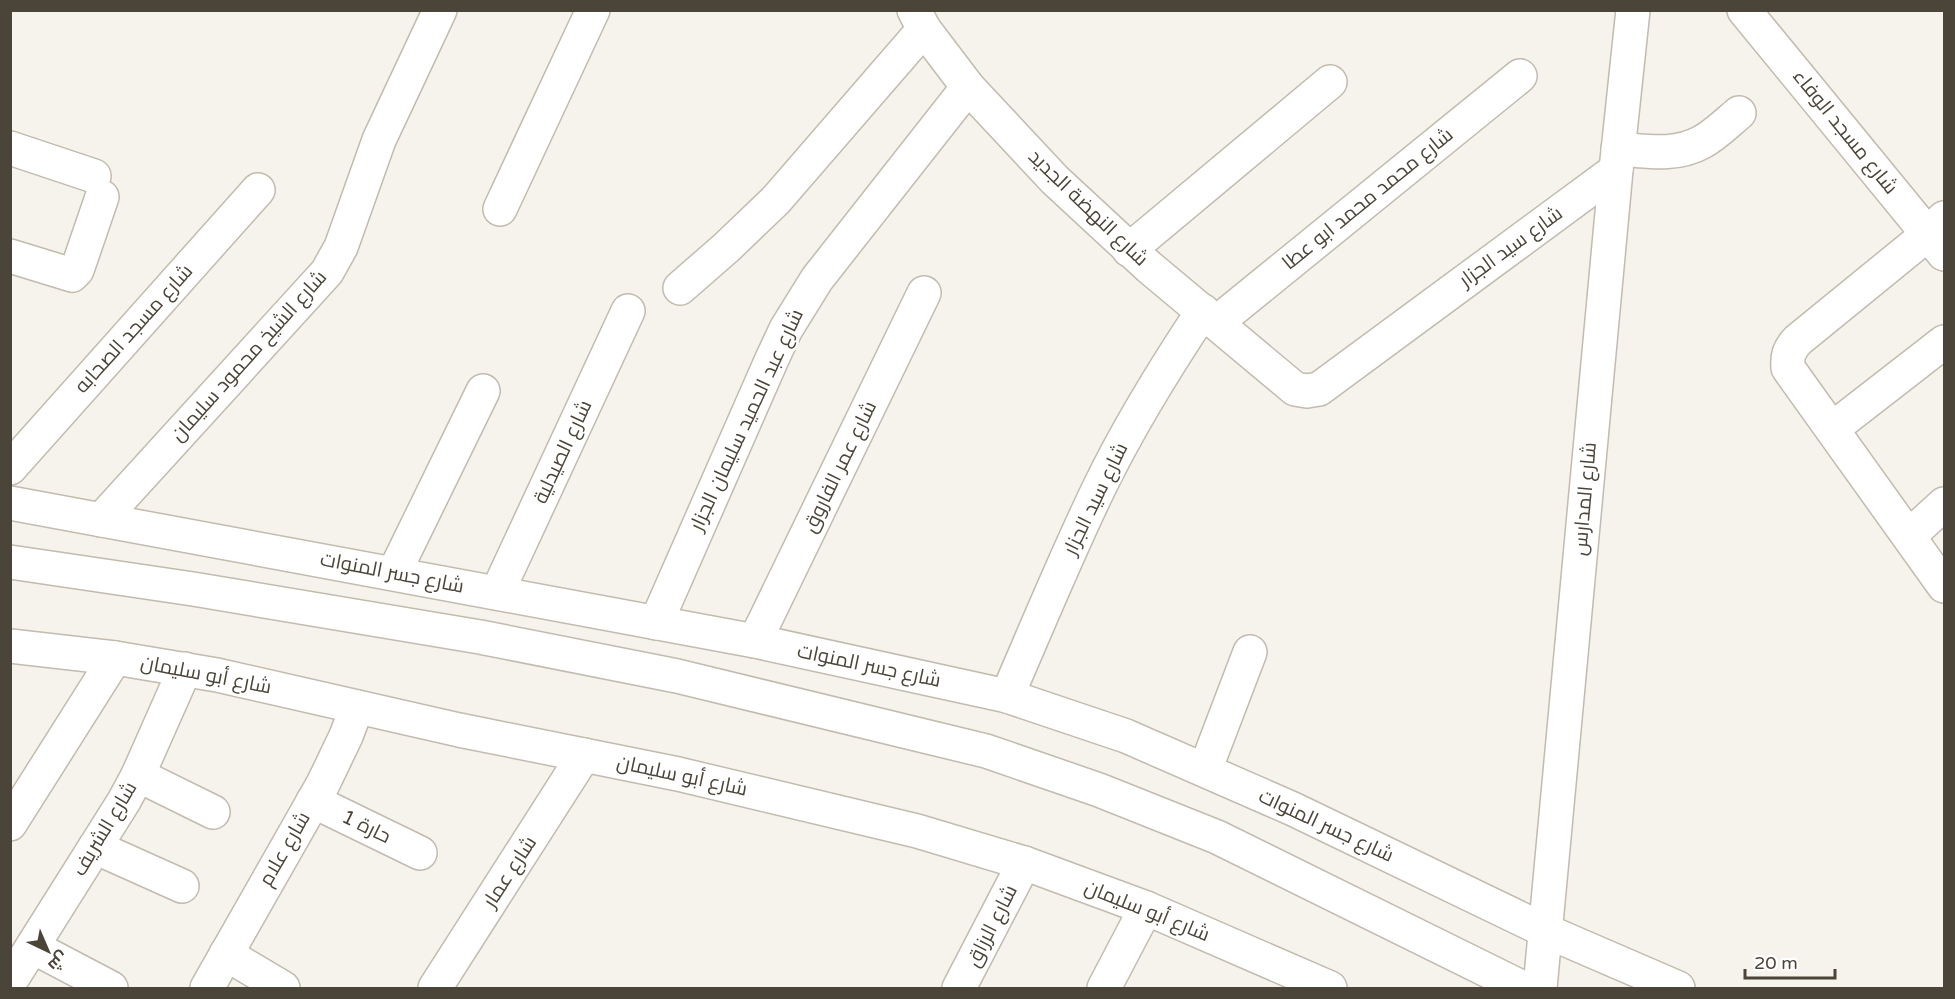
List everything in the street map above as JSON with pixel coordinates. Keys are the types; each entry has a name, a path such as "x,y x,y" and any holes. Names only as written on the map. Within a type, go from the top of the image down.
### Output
{"street":[{"name":"شارع الشيخ محمود سليمان","path":"101,519 327,272 340,247 379,140 440,10"},
{"path":"500,209 593,10"},
{"name":"شارع المدارس","path":"1540,988 1633,10"},
{"name":"شارع مسجد الوفاء","path":"1744,10 1939,236"},
{"path":"680,288 776,200 851,116 919,20"},
{"name":"شارع النهضة الجديد","path":"919,20 968,87 1056,180 1129,250 1286,382"},
{"name":"شارع محمد محمد ابو عطا","path":"1210,317 1520,76"},
{"path":"1129,250 1330,82"},
{"name":"شارع عبد الحميد سليمان الجزار","path":"656,623 772,359 801,303 817,279 968,87"},
{"path":"1617,160 1691,148 1704,141 1739,113"},
{"path":"10,148 98,186 77,270 72,275 10,256"},
{"name":"شارع سيد الجزار","path":"1286,382 1295,389 1307,391 1319,389 1617,160"},
{"name":"شارع مسجد الصحابه","path":"10,468 258,190"},
{"path":"1939,236 1790,348 1787,358 1788,368 1944,586"},
{"name":"شارع عمر الفاروق","path":"755,641 924,293"},
{"name":"شارع الصيدلية","path":"497,593 628,311"},
{"name":"شارع سيد الجزار","path":"1007,696 1099,488 1131,426 1167,366 1210,317"},
{"path":"1832,429 1944,342"},
{"path":"394,573 483,391"},
{"name":"شارع جسر المنوات","path":"10,503 755,641 1007,696 1126,736 1293,808 1546,931 1678,988"},
{"path":"1909,536 1944,504"},
{"path":"10,562 204,591 480,637 677,676 986,751 1099,790 1217,837 1523,988"},
{"name":"شارع أبو سليمان","path":"10,646 185,669 678,774 918,831 1024,863 1146,908 1279,979 1330,988"},
{"path":"1205,770 1250,652"},
{"path":"10,824 115,658"},
{"name":"شارع الشريف","path":"10,982 138,775 185,669"},
{"name":"شارع علام","path":"207,988 336,758 357,707"},
{"name":"شارع عمار","path":"435,988 584,755"},
{"path":"138,775 213,812"},
{"name":"حارة 1","path":"313,801 420,854"},
{"path":"95,847 182,886"},
{"name":"شارع الرزاق","path":"959,988 1024,863"},
{"path":"1104,988 1146,908"},
{"path":"33,947 111,988"},
{"path":"226,954 283,988"}]}
